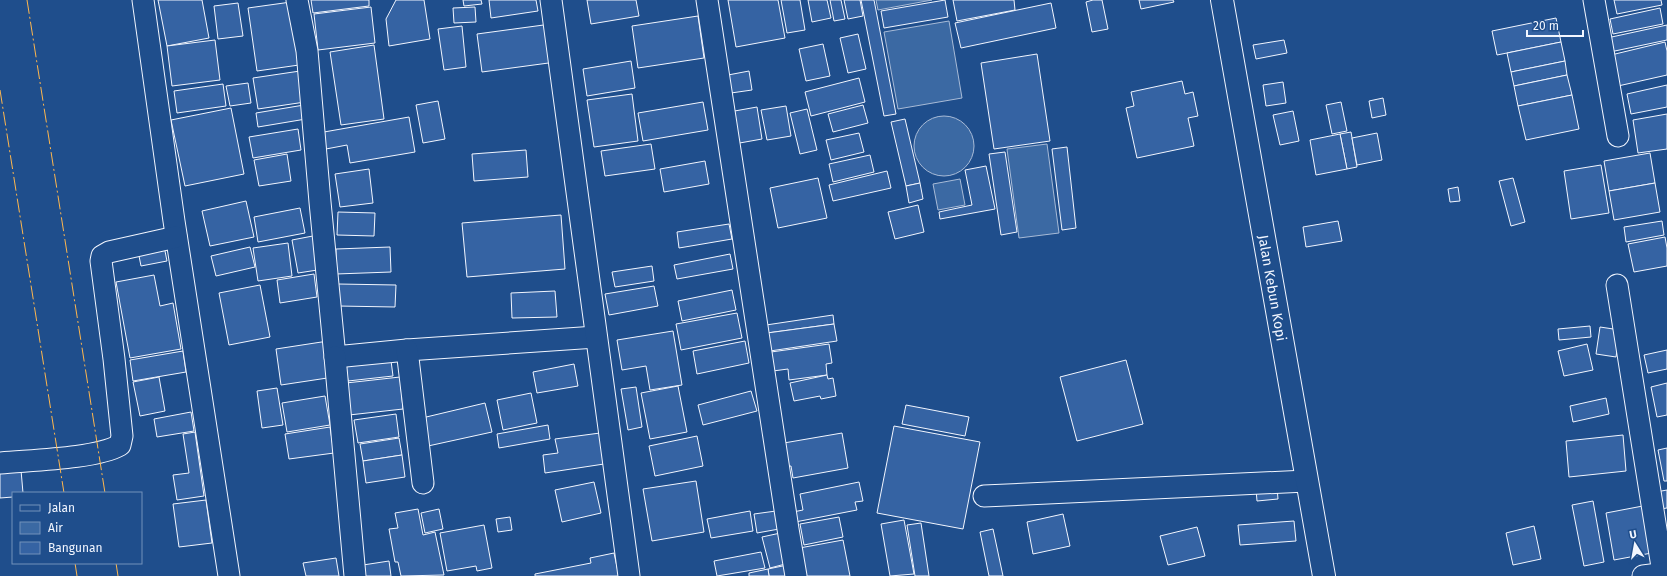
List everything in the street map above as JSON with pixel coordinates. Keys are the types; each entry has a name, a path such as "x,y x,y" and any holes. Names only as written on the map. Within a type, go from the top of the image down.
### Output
{"main road":[{"name":"Jalan Kebun Kopi","path":"1222,0 1324,576"}],"street":[{"path":"143,0 176,237 229,576"},
{"path":"297,0 307,51 356,576"},
{"path":"551,0 629,576"},
{"path":"707,0 796,576"},
{"path":"1594,0 1618,136"},
{"path":"0,464 77,456 112,450 120,445 122,436 114,359 101,261 102,256 109,252 176,237"},
{"path":"1617,285 1665,573 1642,576"},
{"path":"335,357 407,350 596,337"},
{"path":"407,350 423,483"},
{"path":"984,496 1306,481"}],"water":[{"path":"876,0 932,0 878,10"},
{"path":"949,21 962,98 898,109 884,32"},
{"path":"944,116 960,121 965,125 969,130 974,146 969,162 965,167 960,171 944,176 928,171 923,167 919,162 914,146 919,130 923,125 928,121"},
{"path":"1047,144 1059,233 1019,238 1007,149"},
{"path":"960,179 965,205 938,210 933,184"}],"building":[{"path":"158,0 202,0 209,38 167,46"},
{"path":"311,0 369,0 369,6 313,13"},
{"path":"396,0 424,0 430,39 389,46 386,19"},
{"path":"463,0 481,0 482,4 464,6"},
{"path":"489,0 536,0 538,11 491,18"},
{"path":"587,0 636,0 639,16 591,24"},
{"path":"728,0 778,0 785,38 736,47"},
{"path":"781,0 800,0 805,30 787,33"},
{"path":"808,0 827,0 831,18 812,22"},
{"path":"830,0 841,0 845,19 834,21"},
{"path":"844,0 860,0 863,16 848,19"},
{"path":"861,0 874,0 896,114 884,116"},
{"path":"945,0 948,17 884,28 881,11"},
{"path":"953,0 1014,0 1015,10 957,21"},
{"path":"1102,0 1108,29 1092,32 1086,2"},
{"path":"1139,0 1173,0 1174,2 1141,9"},
{"path":"1614,0 1661,0 1662,5 1617,14"},
{"path":"291,2 299,65 257,71 248,8"},
{"path":"238,3 243,36 218,39 214,6"},
{"path":"1051,3 1056,28 961,48 955,23"},
{"path":"371,7 375,43 318,50 314,14"},
{"path":"475,7 476,22 454,23 453,8"},
{"path":"1660,8 1663,24 1613,34 1610,19"},
{"path":"698,16 704,58 638,68 632,26"},
{"path":"1556,18 1561,42 1497,55 1492,31"},
{"path":"551,24 556,62 482,72 477,34"},
{"path":"1667,25 1667,40 1610,52 1607,38"},
{"path":"462,26 466,67 444,70 438,29"},
{"path":"858,34 866,69 848,73 840,38"},
{"path":"215,40 220,80 172,86 167,46"},
{"path":"1284,40 1287,53 1256,59 1253,45"},
{"path":"1561,42 1565,61 1511,72 1507,53"},
{"path":"1665,42 1667,51 1667,75 1618,86 1611,55"},
{"path":"823,44 830,76 806,81 799,49"},
{"path":"374,45 384,119 341,125 330,52"},
{"path":"1037,54 1050,141 994,149 981,63"},
{"path":"631,61 635,88 587,96 583,69"},
{"path":"1565,61 1567,75 1514,86 1511,72"},
{"path":"300,71 305,102 258,109 253,78"},
{"path":"749,71 752,90 731,93 728,75"},
{"path":"1567,75 1572,95 1518,106 1514,86"},
{"path":"859,78 865,102 811,116 805,92"},
{"path":"1182,81 1185,94 1193,92 1198,116 1188,118 1194,146 1137,158 1126,108 1134,106 1131,92"},
{"path":"1283,82 1286,103 1266,106 1263,85"},
{"path":"248,83 251,103 230,106 226,86"},
{"path":"223,84 226,106 177,113 174,91"},
{"path":"1667,85 1667,107 1631,114 1627,94"},
{"path":"632,94 638,141 594,147 587,100"},
{"path":"1572,95 1579,129 1526,140 1518,106"},
{"path":"1383,98 1386,115 1372,118 1369,101"},
{"path":"438,101 445,139 423,143 416,105"},
{"path":"703,102 708,130 643,141 638,113"},
{"path":"1341,102 1347,131 1332,134 1326,105"},
{"path":"304,105 306,119 258,127 256,113"},
{"path":"863,105 868,123 833,132 828,114"},
{"path":"786,106 791,136 767,140 761,110"},
{"path":"757,107 762,139 734,144 729,112"},
{"path":"231,108 244,174 185,186 171,120"},
{"path":"807,109 817,150 800,154 790,113"},
{"path":"1293,111 1299,141 1280,145 1273,115"},
{"path":"1667,114 1667,149 1638,153 1633,120"},
{"path":"409,117 415,152 350,163 347,145 326,149 324,132"},
{"path":"905,119 920,183 906,186 891,122"},
{"path":"298,129 301,150 253,158 249,137"},
{"path":"1351,132 1357,167 1347,169 1340,134"},
{"path":"859,133 864,152 831,160 826,140"},
{"path":"1377,133 1382,160 1357,165 1352,138"},
{"path":"1340,134 1347,169 1316,175 1310,140"},
{"path":"651,144 655,169 605,176 601,151"},
{"path":"1067,147 1076,228 1062,230 1052,149"},
{"path":"526,150 528,177 474,181 472,154"},
{"path":"1005,152 1017,232 1001,235 989,154"},
{"path":"1650,153 1655,183 1609,191 1604,161"},
{"path":"287,154 291,181 259,186 254,160"},
{"path":"870,155 874,172 833,182 829,164"},
{"path":"705,161 709,184 664,192 660,169"},
{"path":"1601,165 1609,213 1571,219 1564,171"},
{"path":"986,166 995,209 940,219 939,212 972,205 965,170"},
{"path":"369,169 373,203 340,207 335,174"},
{"path":"887,171 891,188 833,201 829,185"},
{"path":"818,178 827,218 778,228 770,188"},
{"path":"1513,178 1525,222 1511,226 1499,181"},
{"path":"920,183 923,199 909,203 906,186"},
{"path":"1655,183 1660,212 1614,220 1609,191"},
{"path":"1458,187 1460,201 1450,202 1448,189"},
{"path":"246,201 254,237 210,246 202,211"},
{"path":"918,205 924,232 895,239 888,212"},
{"path":"300,208 305,233 258,242 254,217"},
{"path":"338,212 375,213 374,236 337,235"},
{"path":"561,215 565,269 467,277 462,223"},
{"path":"1338,221 1342,241 1306,247 1303,227"},
{"path":"1662,221 1664,235 1626,242 1624,227"},
{"path":"729,224 732,239 679,248 677,232"},
{"path":"318,235 324,269 298,273 292,240"},
{"path":"1665,237 1667,248 1667,266 1634,272 1628,244"},
{"path":"288,243 292,276 258,281 253,248"},
{"path":"164,246 167,261 141,266 138,251"},
{"path":"250,247 255,267 216,276 211,256"},
{"path":"390,247 391,272 336,274 336,249"},
{"path":"730,254 733,269 677,279 674,265"},
{"path":"652,266 654,281 615,287 612,272"},
{"path":"314,274 317,297 280,303 277,280"},
{"path":"154,275 160,306 173,303 181,349 130,358 116,282"},
{"path":"338,284 396,285 395,307 338,306"},
{"path":"260,285 270,337 229,345 219,293"},
{"path":"654,286 658,306 609,315 605,294"},
{"path":"732,290 736,310 682,321 678,301"},
{"path":"555,291 557,317 512,318 511,293"},
{"path":"737,313 742,338 681,350 676,324"},
{"path":"833,315 834,324 767,333 766,325"},
{"path":"834,324 837,341 770,351 767,333"},
{"path":"1590,326 1591,337 1559,340 1558,329"},
{"path":"1600,327 1620,330 1616,357 1596,354"},
{"path":"673,331 682,385 650,390 646,366 622,370 617,340"},
{"path":"328,341 334,377 281,385 276,349"},
{"path":"745,341 749,363 697,374 693,351"},
{"path":"829,344 832,363 826,364 827,375 789,380 788,369 773,371 771,352"},
{"path":"1587,344 1593,370 1564,376 1558,351"},
{"path":"1667,350 1667,369 1648,373 1644,355"},
{"path":"183,351 186,372 133,381 130,360"},
{"path":"390,353 393,376 348,381 345,358"},
{"path":"1126,360 1143,424 1077,441 1060,377"},
{"path":"574,364 578,386 537,393 533,372"},
{"path":"827,375 828,379 833,378 836,396 821,399 820,396 794,401 790,383"},
{"path":"159,377 165,411 140,416 133,382"},
{"path":"400,377 403,409 349,415 346,383"},
{"path":"1667,383 1667,415 1657,417 1651,387"},
{"path":"678,386 687,432 650,439 641,393"},
{"path":"636,387 642,427 628,430 621,389"},
{"path":"277,388 283,425 262,428 257,391"},
{"path":"751,391 757,411 703,425 698,405"},
{"path":"531,393 537,423 503,430 497,400"},
{"path":"325,396 330,425 287,432 282,403"},
{"path":"1606,398 1609,414 1573,422 1570,406"},
{"path":"485,403 492,432 428,446 422,418"},
{"path":"906,405 969,417 965,436 902,424"},
{"path":"191,412 194,431 157,437 154,419"},
{"path":"396,414 399,437 358,443 354,420"},
{"path":"548,425 550,439 499,448 497,434"},
{"path":"894,426 980,442 963,529 877,513"},
{"path":"330,427 334,453 289,459 285,434"},
{"path":"195,432 204,496 177,500 173,475 189,473 183,434"},
{"path":"600,433 604,464 545,473 543,455 558,453 555,439"},
{"path":"842,433 848,468 793,478 791,466 782,467 778,444"},
{"path":"1623,435 1626,471 1569,477 1566,441"},
{"path":"697,436 703,466 655,476 649,446"},
{"path":"399,438 402,455 363,461 360,444"},
{"path":"1667,448 1667,481 1664,481 1658,450"},
{"path":"402,455 405,477 366,483 363,461"},
{"path":"21,470 23,492 12,492 12,497 0,498 0,471"},
{"path":"696,481 704,532 652,541 643,489"},
{"path":"594,482 601,513 562,522 555,490"},
{"path":"859,482 863,501 855,502 857,510 790,523 788,513 803,510 800,494"},
{"path":"1277,487 1278,499 1257,501 1256,489"},
{"path":"1667,490 1667,508 1660,509 1656,492"},
{"path":"206,500 212,543 179,547 173,504"},
{"path":"1593,501 1604,562 1584,566 1572,505"},
{"path":"1648,505 1657,552 1614,560 1606,513"},
{"path":"418,509 423,535 435,532 444,575 401,576 398,562 395,562 389,529 398,528 395,513"},
{"path":"439,509 443,529 425,533 421,513"},
{"path":"750,511 753,531 711,538 707,519"},
{"path":"776,511 779,529 757,533 754,514"},
{"path":"1063,514 1070,546 1033,554 1027,522"},
{"path":"510,517 512,530 498,532 496,519"},
{"path":"839,517 843,537 804,545 800,524"},
{"path":"904,520 914,574 890,576 881,524"},
{"path":"1294,521 1296,541 1240,545 1238,525"},
{"path":"921,523 929,576 915,576 907,525"},
{"path":"484,525 492,568 477,571 476,566 447,571 440,533"},
{"path":"1534,526 1541,559 1513,565 1506,533"},
{"path":"1197,527 1205,556 1168,565 1160,536"},
{"path":"993,529 1003,576 989,576 980,532"},
{"path":"785,532 793,562 770,568 762,537"},
{"path":"843,540 850,576 800,576 794,549"},
{"path":"761,552 765,568 717,576 714,561"},
{"path":"614,553 619,576 535,576 535,574 591,563 590,558"},
{"path":"336,558 339,576 306,576 303,563"},
{"path":"389,561 391,576 364,576 363,565"},
{"path":"792,564 794,576 769,576 768,569"},
{"path":"768,569 769,576 749,576 749,573"}],"power":[{"path":"27,0 105,492"},
{"path":"0,90 64,492"},
{"path":"75,564 77,576"},
{"path":"116,564 118,576"}]}
